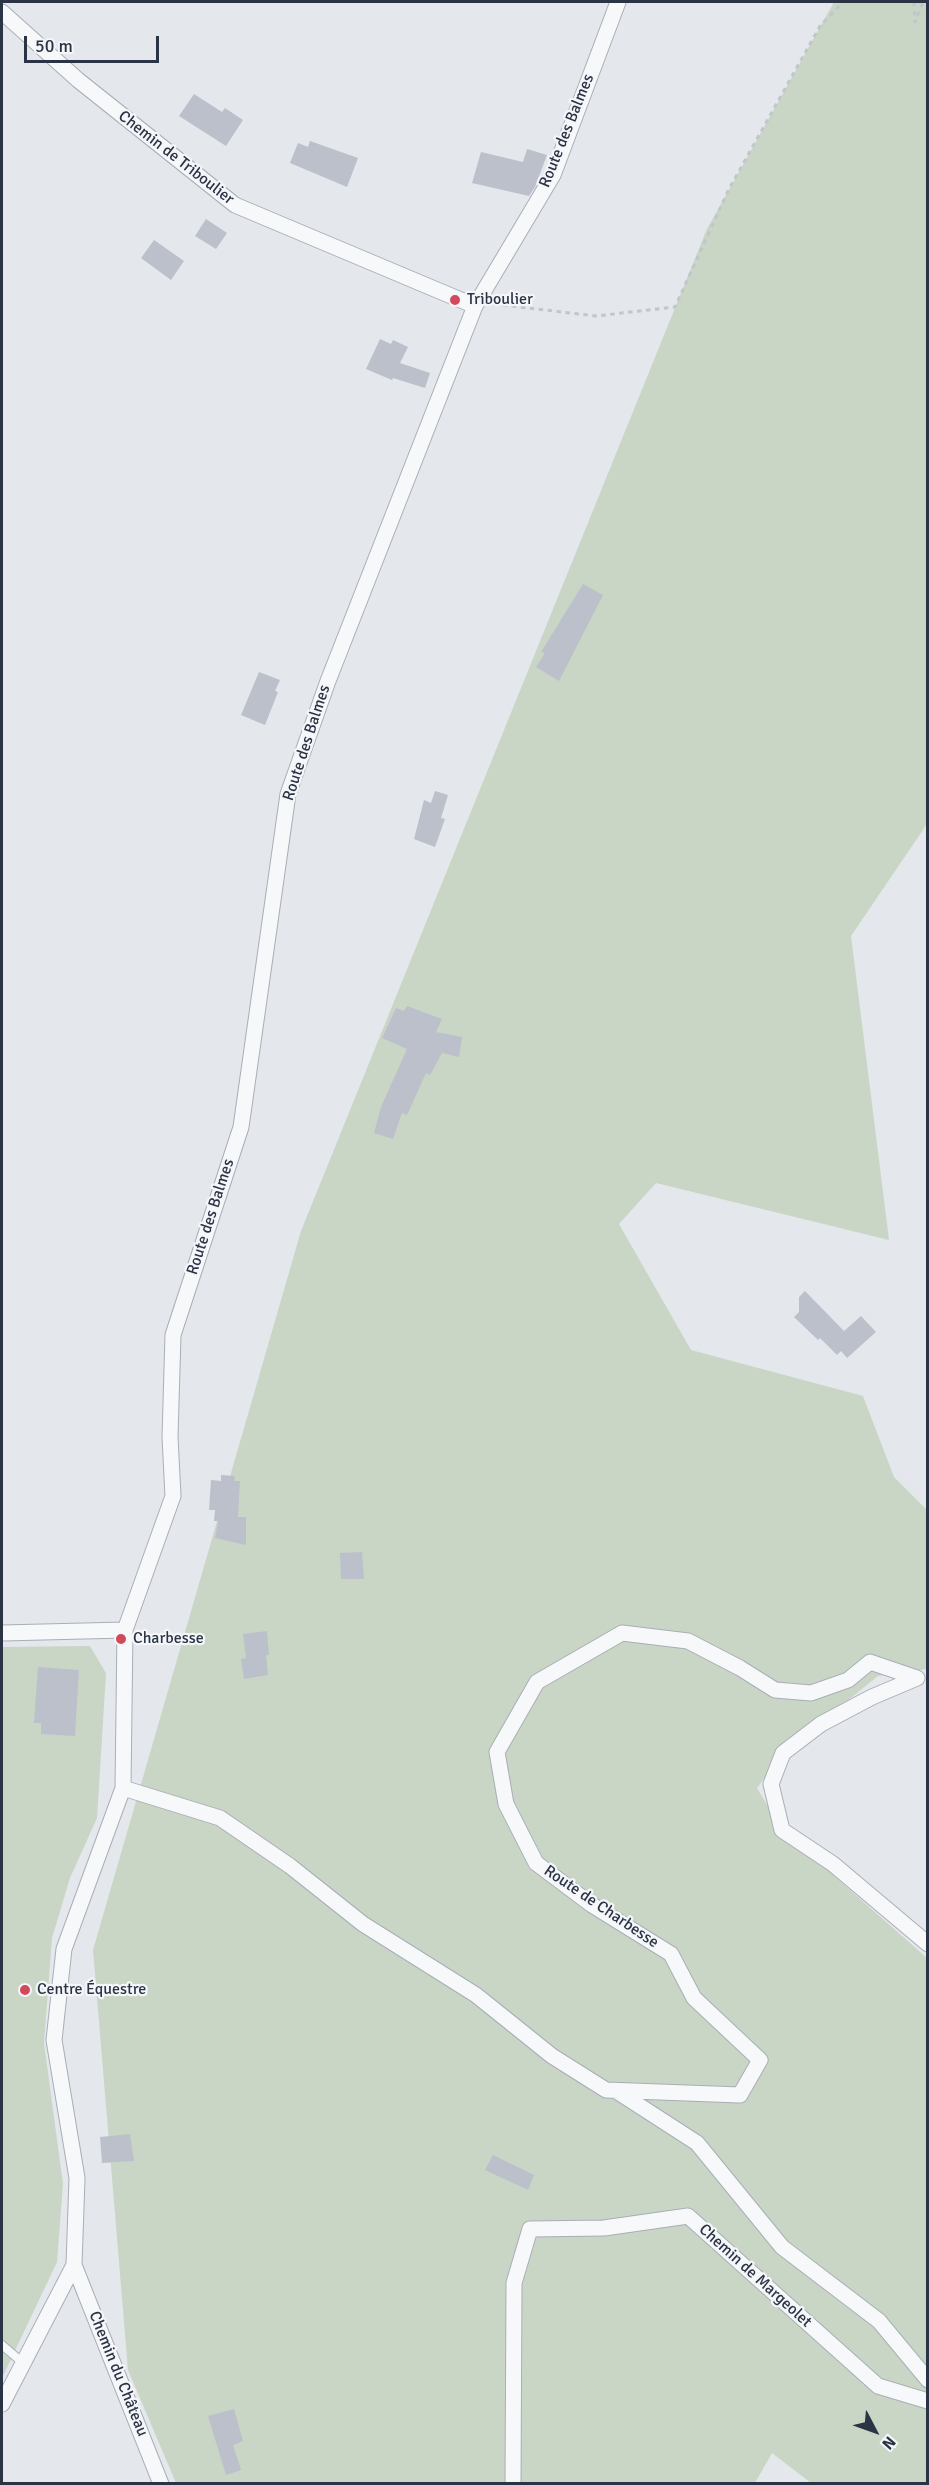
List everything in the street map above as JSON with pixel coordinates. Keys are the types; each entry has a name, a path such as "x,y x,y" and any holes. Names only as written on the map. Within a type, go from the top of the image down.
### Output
{"street":[{"name":"Route des Balmes","path":"74,2265 77,2178 54,2040 64,1950 123,1788 125,1630 173,1496 170,1437 173,1335 241,1127 288,794 328,681 483,305 553,175 618,2"},
{"name":"Chemin de Triboulier","path":"2,12 78,80 235,205 483,305"},
{"path":"2,1633 125,1630"},
{"name":"Route de Charbesse","path":"123,1788 220,1818 290,1866 363,1924 476,1995 552,2056 606,2090 740,2095 760,2060 694,1998 671,1954 592,1905 536,1863 506,1804 497,1752 537,1682 622,1633 688,1641 775,1690 811,1693 848,1680 870,1662 922,1677"},
{"name":"Route de Charbesse","path":"922,1677 872,1697 821,1724 783,1753 771,1784 782,1830 833,1864 927,1944"},
{"path":"617,2092 698,2143 782,2247 879,2321 927,2380"},
{"name":"Chemin de Margeolet","path":"513,2484 514,2283 530,2229 604,2228 688,2216 878,2386 927,2401"},
{"path":"2,2404 74,2265"},
{"name":"Chemin du Château","path":"74,2265 161,2484"}],"lane":[{"path":"2,2345 24,2363"}],"path":[{"path":"483,305 596,316 675,307 729,189 820,26 843,2"},
{"path":"914,2 915,22 923,2"}],"green space":[{"path":"834,2 927,2 927,824 851,936 889,1240 656,1183 619,1224 691,1350 863,1396 894,1477 927,1510 927,1669 878,1676 783,1753 757,1788 782,1830 927,1958 927,2483 811,2483 772,2453 755,2483 176,2483 128,2370 93,1950 301,1231 707,229"},
{"name":"Centre Équestre","path":"90,1646 106,1673 97,1818 70,1878 52,1938 44,2043 63,2184 57,2262 2,2378 2,1647"}],"building":[{"path":"194,94 222,112 225,108 243,120 226,146 179,116"},
{"path":"310,141 358,158 347,187 290,163 298,143 308,147"},
{"path":"527,149 547,155 535,187 529,196 472,183 481,152 523,162"},
{"path":"206,219 227,233 216,249 195,236"},
{"path":"154,240 184,261 171,280 141,258"},
{"path":"380,339 391,344 393,340 408,347 400,363 430,373 425,388 393,378 392,380 366,369"},
{"path":"583,584 603,595 559,681 536,667 545,653 541,652"},
{"path":"259,672 280,680 275,691 278,692 265,725 241,715"},
{"path":"435,791 448,795 441,818 445,819 435,847 414,839 424,800 431,803"},
{"path":"407,1006 442,1019 436,1032 462,1037 459,1057 442,1053 430,1075 426,1073 407,1115 402,1113 393,1139 374,1133 381,1107 407,1049 382,1038 396,1008 404,1011"},
{"path":"805,1291 844,1331 861,1316 876,1332 847,1358 841,1351 837,1355 794,1317 799,1312 799,1297"},
{"path":"221,1475 235,1476 234,1481 240,1481 238,1517 246,1517 246,1545 215,1538 218,1521 214,1521 215,1510 209,1510 211,1480 221,1481"},
{"path":"362,1552 364,1579 341,1579 340,1553"},
{"path":"267,1631 268,1675 244,1679 241,1659 246,1658 243,1634"},
{"path":"38,1667 79,1670 75,1736 41,1734 41,1723 34,1723"},
{"path":"130,2134 134,2161 102,2163 100,2137"},
{"path":"493,2155 534,2175 528,2190 485,2170"},
{"path":"234,2409 243,2441 233,2445 241,2470 226,2475 208,2416"}],"place":[{"name":"Triboulier","path":"455,300"},
{"name":"Charbesse","path":"121,1639"},
{"name":"Centre Équestre","path":"25,1990"}]}
